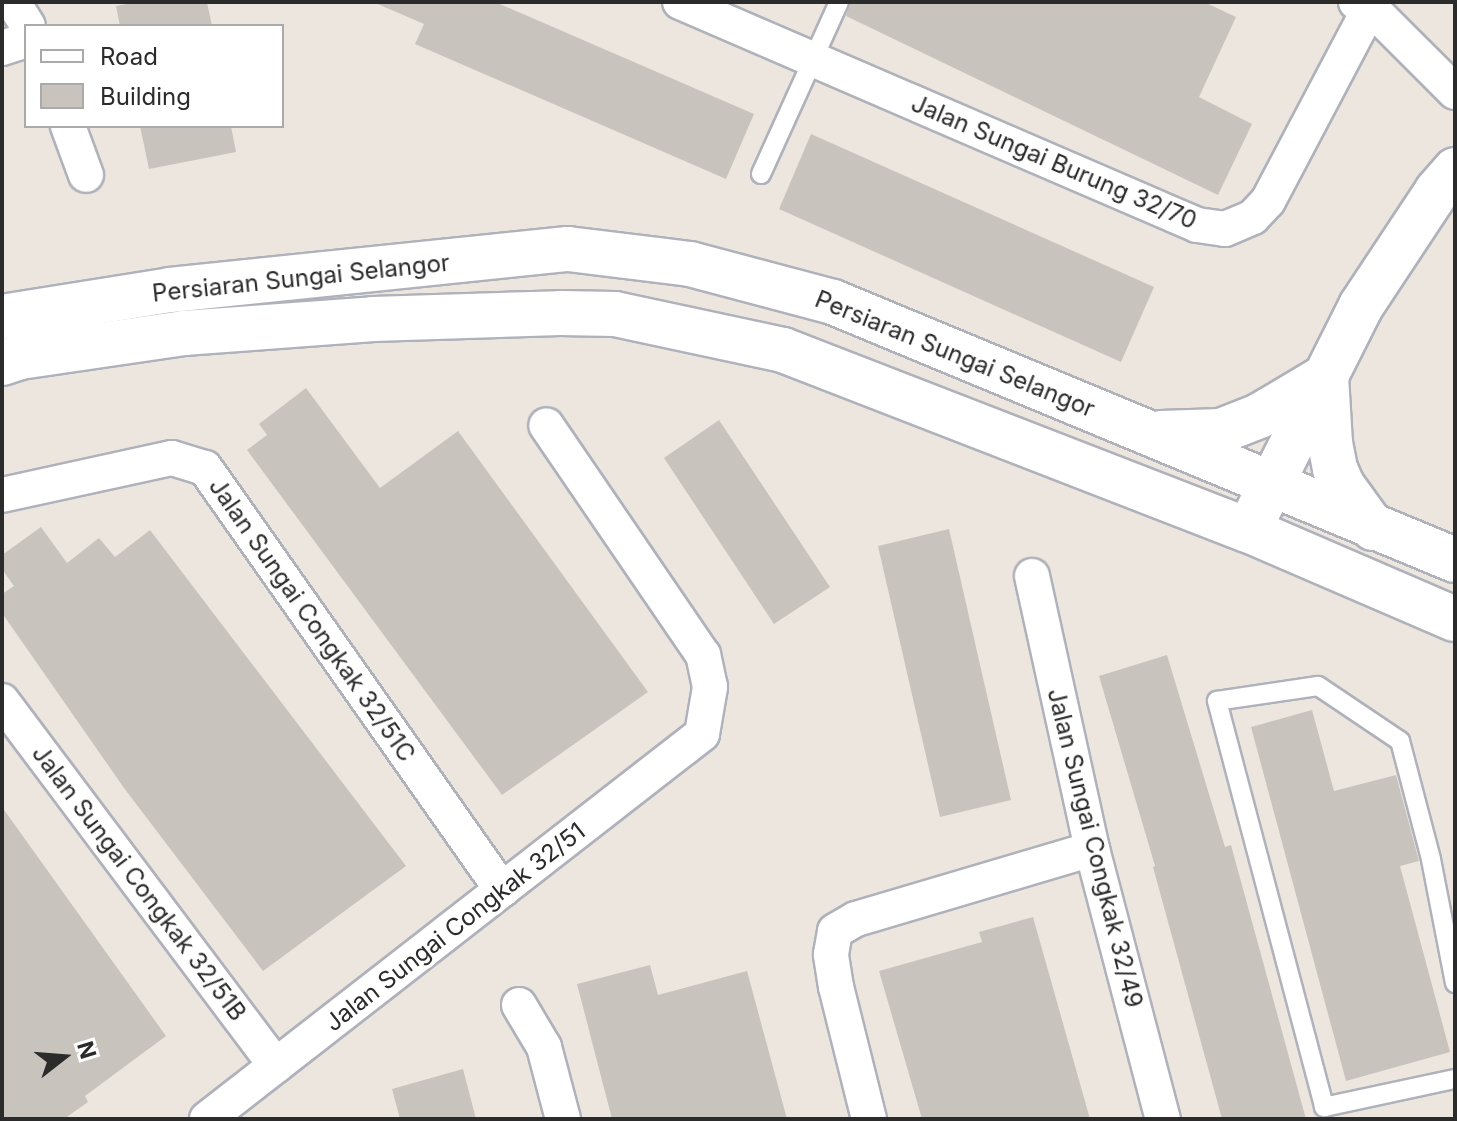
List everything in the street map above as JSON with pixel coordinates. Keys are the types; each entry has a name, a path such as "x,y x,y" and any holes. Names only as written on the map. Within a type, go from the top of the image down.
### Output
{"main road":[{"path":"1248,530 1361,306 1437,191 1455,170"},
{"name":"Persiaran Sungai Selangor","path":"2,317 170,290 568,249 631,254 690,264 833,302 1455,560"},
{"name":"Persiaran Sungai Selangor","path":"2,363 20,357 184,333 373,319 615,314 783,350 1248,530 1455,619"},
{"path":"1151,432 1221,431 1259,416 1326,376"},
{"path":"1326,376 1330,443 1335,469 1342,485 1373,528"}],"street":[{"path":"13,2 27,24"},
{"name":"Jalan Sungai Burung 32/70","path":"680,2 1197,225 1225,229 1253,217 1268,201 1367,4"},
{"path":"1367,4 1455,92"},
{"path":"2,48 24,41"},
{"path":"69,128 86,175"},
{"name":"Jalan Sungai Congkak 32/51","path":"207,1119 702,734 710,687 703,655 546,425"},
{"name":"Jalan Sungai Congkak 32/51C","path":"2,495 172,458 205,468 502,890"},
{"name":"Jalan Sungai Congkak 32/49","path":"1032,576 1092,849 1163,1119"},
{"name":"Jalan Sungai Congkak 32/51B","path":"2,701 276,1066"},
{"path":"869,1119 836,987 831,954 835,931 856,919 1092,849"},
{"path":"519,1005 544,1047 563,1119"}],"lane":[{"path":"761,174 839,2"},
{"path":"1455,983 1431,859 1400,741 1318,686 1217,701 1324,1107 1455,1079"}],"building":[{"path":"138,2 207,2 212,24 120,24 116,6"},
{"path":"373,2 495,2 754,114 726,179 415,44 424,24"},
{"path":"851,2 1204,2 1236,17 1199,97 1252,124 1218,195 846,16"},
{"path":"140,128 231,128 236,152 149,169"},
{"path":"811,134 1154,287 1121,362 779,209"},
{"path":"306,388 380,488 458,431 648,692 502,795 247,450 267,435 259,424"},
{"path":"719,420 830,587 774,624 664,458"},
{"path":"41,527 67,563 99,538 115,557 150,530 406,866 263,971 124,788 2,613 2,594 14,586 2,569 2,555"},
{"path":"949,529 1011,800 940,817 878,546"},
{"path":"1167,655 1225,847 1231,845 1306,1119 1222,1119 1155,866 1099,676"},
{"path":"1312,710 1334,791 1396,775 1419,861 1400,866 1450,1052 1346,1081 1251,727"},
{"path":"2,807 166,1036 85,1096 88,1102 64,1119 2,1119"},
{"path":"1033,917 1090,1119 922,1119 879,971 982,942 979,932"},
{"path":"650,965 658,995 747,971 787,1119 612,1119 577,984"},
{"path":"463,1069 476,1119 400,1119 392,1089"}]}
